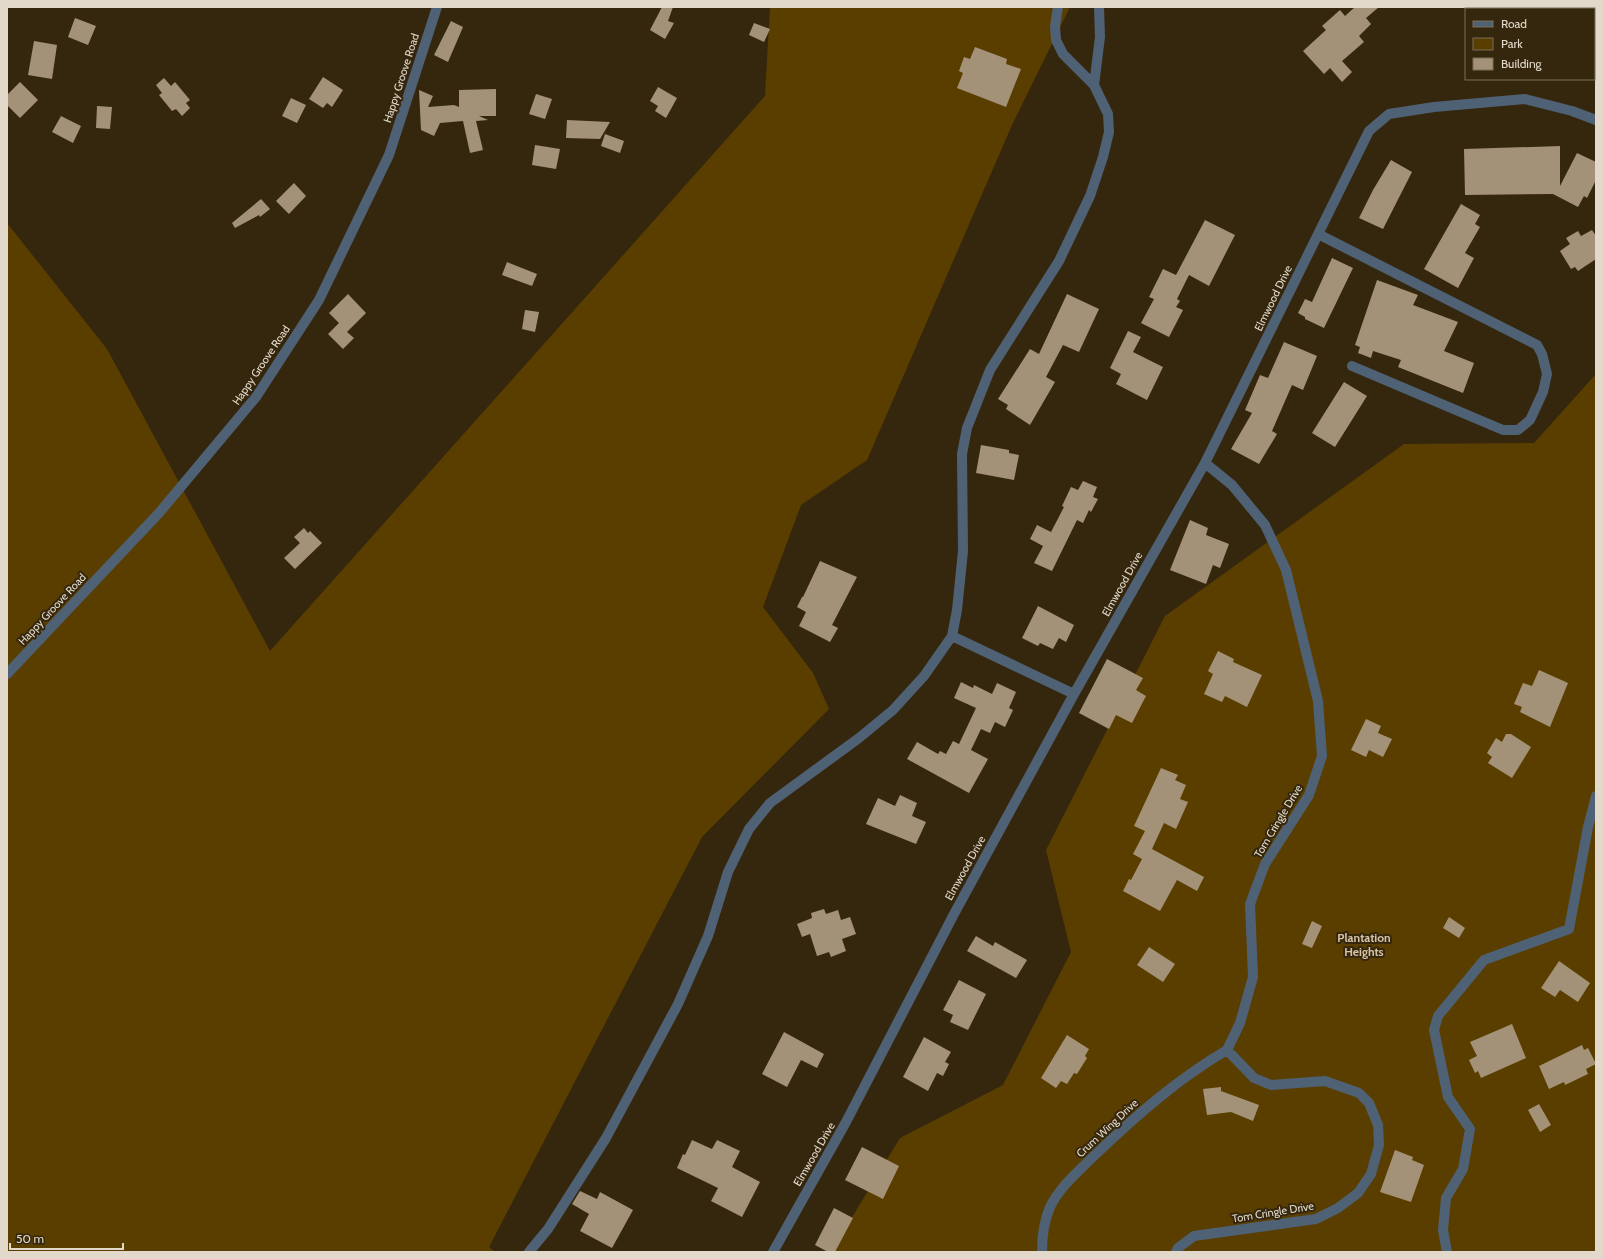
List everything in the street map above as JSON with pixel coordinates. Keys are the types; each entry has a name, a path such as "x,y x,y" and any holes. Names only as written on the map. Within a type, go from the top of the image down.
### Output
{"street":[{"name":"Happy Groove Road","path":"7,674 159,513 216,446 256,397 319,300 389,155 436,7"},
{"path":"529,1252 548,1229 606,1138 678,1004 708,936 728,872 749,829 770,803 859,738 893,710 924,676 952,636 957,610 963,550 962,454 967,428 990,370 1059,261 1090,196 1103,158 1109,132 1108,114 1094,85 1063,54 1056,40 1055,26 1058,7"},
{"path":"1094,85 1100,37 1099,7"},
{"name":"Elmwood Drive","path":"773,1252 846,1122 954,914 1074,694 1205,463 1369,131 1389,114 1434,107 1525,99 1572,111 1596,120"},
{"path":"1318,234 1537,345 1542,354 1547,374 1543,392 1530,420 1518,430 1503,430 1352,366"},
{"name":"Tom Cringle Drive","path":"1176,1252 1178,1248 1194,1236 1316,1219 1338,1208 1358,1193 1371,1174 1379,1145 1378,1125 1369,1103 1359,1093 1325,1081 1271,1086 1254,1078 1227,1050 1240,1023 1253,977 1250,904 1265,864 1309,795 1322,756 1318,701 1286,570 1265,525 1232,485 1205,463"},
{"path":"952,636 1074,694"},
{"path":"1448,1252 1442,1230 1446,1198 1463,1169 1470,1129 1448,1097 1434,1030 1438,1016 1484,960 1569,929 1588,828 1596,796"},
{"name":"Crum Wing Drive","path":"1042,1252 1042,1238 1050,1207 1067,1181 1139,1113 1196,1068 1227,1050"}],"green space":[{"path":"770,7 1070,7 1012,125 867,460 801,505 763,607 813,673 829,709 702,837 489,1247 495,1252 7,1252 7,223 107,349 270,651 765,96"},
{"path":"1596,374 1596,1252 831,1252 900,1138 1003,1085 1071,952 1046,850 1165,616 1404,444 1534,443"}],"building":[{"path":"662,7 673,7 668,21 674,23 665,39 650,30"},
{"path":"1355,7 1379,7 1366,18 1371,24 1359,36 1364,42 1342,61 1352,72 1342,82 1330,68 1324,74 1303,51 1326,30 1322,26 1340,10 1345,16"},
{"path":"75,18 96,26 88,45 68,37"},
{"path":"451,21 463,27 448,62 434,55"},
{"path":"754,23 770,29 764,42 749,35"},
{"path":"34,41 57,45 52,79 28,75"},
{"path":"975,47 1007,59 1006,64 1021,69 1006,107 957,88 963,73 959,71 964,57 970,59"},
{"path":"323,77 343,90 332,107 327,103 323,108 309,99"},
{"path":"164,78 171,86 175,82 190,100 186,103 190,108 182,116 176,109 172,111 159,95 162,93 156,85"},
{"path":"20,82 38,100 20,118 7,105 7,95"},
{"path":"658,87 677,98 666,118 655,111 658,106 650,101"},
{"path":"496,89 496,116 479,116 488,120 476,121 483,150 470,153 463,121 440,123 434,136 421,130 419,90 433,96 428,107 454,105 459,107 459,90"},
{"path":"536,94 552,99 545,119 529,114"},
{"path":"291,98 306,105 297,123 282,116"},
{"path":"97,106 112,107 110,129 96,128"},
{"path":"61,116 81,126 73,143 52,132"},
{"path":"567,120 610,122 600,139 566,138"},
{"path":"605,134 624,141 620,153 601,146"},
{"path":"535,145 560,149 556,169 532,165"},
{"path":"1560,146 1560,186 1577,153 1596,162 1596,180 1587,198 1584,196 1578,207 1553,194 1465,195 1464,149"},
{"path":"1391,160 1412,172 1383,229 1359,218 1373,190"},
{"path":"294,183 306,196 289,214 276,201"},
{"path":"261,199 270,209 260,217 259,215 235,228 232,223"},
{"path":"1461,204 1480,215 1475,224 1480,227 1465,253 1474,258 1458,288 1424,269"},
{"path":"1205,220 1235,235 1209,286 1189,275 1177,299 1180,301 1176,307 1183,310 1169,337 1141,323 1154,299 1149,297 1163,269 1176,275"},
{"path":"1592,230 1596,236 1596,259 1578,271 1575,267 1571,269 1560,251 1570,244 1566,238 1578,231 1581,236"},
{"path":"1332,258 1353,268 1324,328 1305,319 1305,317 1298,313 1305,299 1312,302"},
{"path":"507,262 537,274 532,286 502,275"},
{"path":"1377,280 1418,295 1413,305 1458,322 1444,351 1474,363 1463,393 1398,367 1401,360 1373,351 1371,358 1358,353 1360,347 1355,345"},
{"path":"348,294 366,313 347,332 354,338 343,349 328,334 339,323 329,313"},
{"path":"1067,294 1099,309 1079,352 1063,345 1046,377 1055,382 1030,425 1006,409 1008,405 998,399 1030,349 1039,354"},
{"path":"525,310 539,312 535,332 522,329"},
{"path":"1128,331 1141,337 1133,352 1163,367 1147,400 1116,384 1121,374 1110,368"},
{"path":"1284,342 1317,356 1303,390 1292,385 1272,431 1277,434 1259,464 1231,449 1252,413 1245,410 1260,375 1268,378"},
{"path":"1344,382 1367,396 1335,447 1312,433"},
{"path":"981,445 1009,450 1009,453 1019,455 1014,480 976,473"},
{"path":"1083,481 1097,487 1093,497 1098,499 1091,512 1089,510 1083,523 1077,520 1052,571 1034,563 1043,546 1030,539 1037,525 1051,532 1064,507 1062,506 1071,487 1078,490"},
{"path":"1190,520 1208,528 1206,535 1229,544 1220,568 1213,565 1206,584 1170,570"},
{"path":"304,528 308,533 310,531 322,543 295,569 284,558 300,543 294,537"},
{"path":"820,561 857,577 832,625 838,628 830,642 799,626 806,612 797,607"},
{"path":"1038,606 1074,625 1066,642 1059,638 1053,649 1040,643 1038,646 1022,638"},
{"path":"1218,651 1234,659 1233,662 1262,675 1247,707 1225,696 1222,702 1204,694 1213,674 1208,671"},
{"path":"1107,659 1143,678 1136,690 1146,696 1132,723 1116,715 1109,729 1079,713"},
{"path":"1539,670 1568,683 1550,727 1520,712 1522,707 1514,704 1523,683 1532,686"},
{"path":"961,682 973,688 974,685 992,694 997,683 1016,692 1009,708 1013,710 1005,727 995,722 990,733 981,729 971,750 988,759 969,793 907,759 917,742 938,754 940,751 946,754 953,741 959,744 976,708 954,698"},
{"path":"1366,719 1381,726 1378,733 1392,739 1383,757 1369,750 1366,757 1351,750"},
{"path":"1506,734 1511,734 1531,747 1512,778 1488,763 1492,757 1487,753 1496,738 1502,742"},
{"path":"1161,768 1178,775 1175,780 1186,785 1180,799 1188,802 1176,829 1164,823 1152,849 1204,877 1197,891 1177,880 1160,911 1123,891 1129,879 1131,880 1142,859 1133,854 1145,831 1134,826"},
{"path":"900,795 917,803 912,816 926,822 916,844 866,824 878,798 895,806"},
{"path":"824,909 826,914 838,910 841,920 850,917 856,934 842,939 846,951 831,957 829,952 817,956 810,934 802,937 797,924 812,918 811,913"},
{"path":"1449,917 1465,928 1459,938 1443,928"},
{"path":"1312,921 1322,926 1312,948 1302,944"},
{"path":"976,936 993,946 995,942 1027,960 1016,978 967,951"},
{"path":"1149,947 1175,964 1163,982 1137,965"},
{"path":"1559,961 1590,983 1578,1002 1560,990 1555,997 1541,988"},
{"path":"959,980 986,994 968,1030 950,1022 953,1015 943,1010"},
{"path":"1512,1024 1526,1058 1481,1078 1478,1071 1475,1073 1469,1060 1477,1056 1470,1042"},
{"path":"784,1032 824,1054 817,1068 801,1060 787,1087 762,1074"},
{"path":"1067,1035 1089,1049 1085,1056 1087,1058 1077,1074 1074,1073 1067,1084 1061,1081 1056,1088 1041,1078"},
{"path":"924,1037 951,1052 945,1062 949,1064 943,1076 937,1073 928,1091 903,1077"},
{"path":"1582,1045 1584,1050 1588,1048 1596,1064 1586,1069 1588,1074 1565,1085 1564,1082 1549,1089 1539,1066"},
{"path":"1221,1087 1221,1091 1259,1105 1253,1121 1231,1112 1207,1115 1203,1089"},
{"path":"1539,1104 1551,1125 1540,1132 1528,1110"},
{"path":"692,1140 712,1149 717,1140 740,1151 732,1167 760,1182 742,1217 711,1201 718,1188 677,1168 683,1154 685,1155"},
{"path":"862,1147 899,1166 883,1199 845,1180"},
{"path":"1395,1150 1413,1157 1412,1160 1424,1165 1411,1202 1380,1192"},
{"path":"580,1191 597,1199 600,1192 633,1210 612,1248 580,1231 589,1214 572,1204"},
{"path":"834,1208 853,1218 835,1252 828,1252 815,1245"}],"district":[{"name":"Plantation Heights","path":"1364,944"}]}
